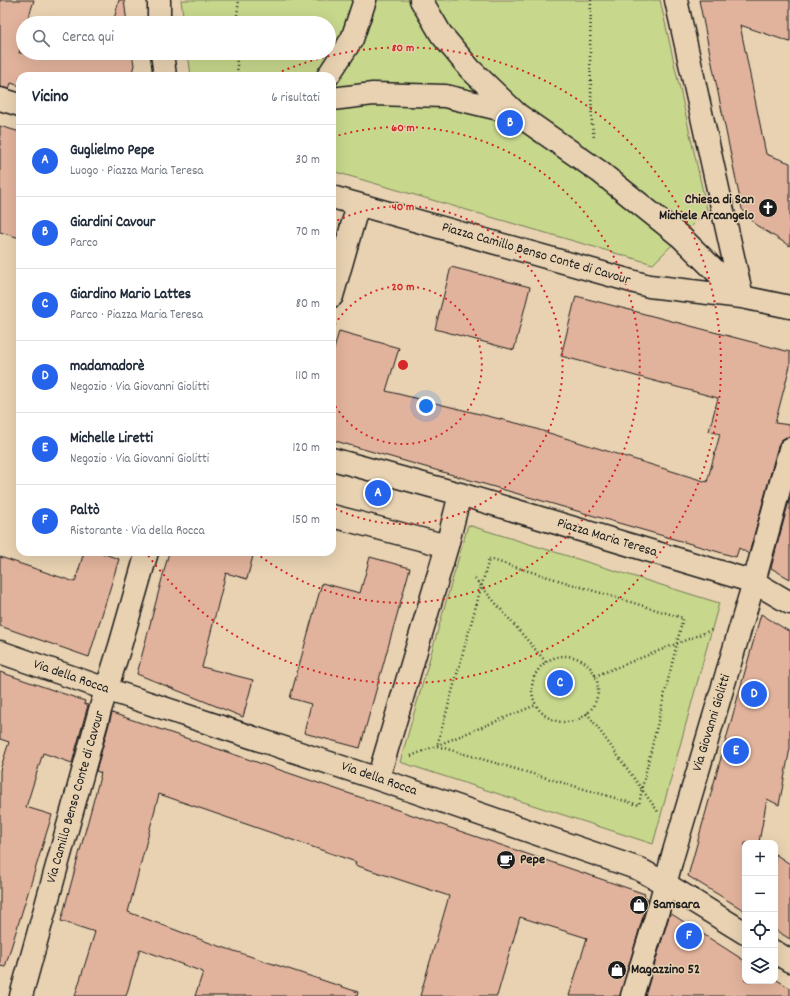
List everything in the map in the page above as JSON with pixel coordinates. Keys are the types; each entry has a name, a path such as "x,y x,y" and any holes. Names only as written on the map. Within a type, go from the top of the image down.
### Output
{"street":[{"path":"159,0 159,16"},
{"path":"331,72 352,39 365,0"},
{"path":"421,0 441,34 470,70 517,114 600,172 680,237 742,297"},
{"path":"676,0 742,297"},
{"path":"163,60 164,72"},
{"path":"336,99 373,94 445,96 517,114"},
{"path":"0,99 16,104"},
{"name":"Piazza Camillo Benso Conte di Cavour","path":"336,198 649,286 742,297 790,307"},
{"path":"336,282 358,205"},
{"name":"Via Giovanni Giolitti","path":"632,996 754,582 790,449"},
{"name":"Piazza Maria Teresa","path":"336,460 460,494 754,582 790,603"},
{"path":"378,779 447,546 460,494"},
{"path":"336,517 447,546"},
{"name":"Via Camillo Benso Conte di Cavour","path":"21,996 106,689 145,556"},
{"name":"Via della Rocca","path":"0,652 106,689 378,779 639,869 666,883 742,932"},
{"path":"778,954 790,961"}],"path":[{"path":"237,16 239,0"},
{"path":"590,0 592,125 600,172"},
{"path":"237,60 238,72"},
{"path":"489,559 683,618 639,805 437,746 489,559"},
{"path":"475,579 546,662"},
{"path":"595,676 720,627"},
{"path":"560,656 570,656 581,660 589,667 595,676 598,687 596,698 587,713 573,721 562,722 552,719 542,713 536,705 532,695 532,684 535,674 541,666 550,659 560,656"},
{"path":"410,756 536,705"},
{"path":"587,713 660,814"}],"green space":[{"path":"181,0 660,0 707,210 653,264 336,172 336,72 190,72 189,60 336,60 336,16 183,16"},
{"path":"468,525 719,603 653,844 400,762"}],"building":[{"path":"0,0 34,0 29,16 16,16 16,60 133,60 134,65 132,72 16,72 16,85 11,83 9,89 0,87"},
{"path":"119,0 124,0 126,16 115,16"},
{"path":"699,0 790,0 790,42 740,25 766,154 790,163 790,246 756,225 742,209"},
{"path":"0,126 16,131 16,237 0,232"},
{"path":"451,267 530,287 514,350 435,329"},
{"path":"576,296 790,352 790,366 775,423 790,425 790,437 786,437 781,440 778,446 749,554 739,548 736,557 336,441 336,342 339,331 399,348 386,391 520,424 707,482 720,434 709,431 718,398 561,356"},
{"path":"790,497 790,579 771,568"},
{"path":"83,556 110,556 119,559 89,657 0,626 0,557 75,582"},
{"path":"168,556 253,556 247,579 226,573 202,667 253,680 243,717 137,674"},
{"path":"370,557 410,568 360,748 304,733 311,704 290,698 322,583 360,593"},
{"path":"761,614 790,632 790,748 779,805 767,799 759,840 742,840 742,909 688,876"},
{"path":"0,672 85,701 84,704 88,705 72,763 43,753 26,807 52,815 5,967 0,966 0,770 9,742 0,739"},
{"path":"112,713 645,894 644,896 648,899 620,996 569,996 587,938 520,917 497,996 420,996 449,896 355,865 356,862 159,794 128,912 210,943 358,992 357,996 195,996 203,972 140,949 126,996 75,996 95,932 61,921 101,773 96,771"},
{"path":"778,856 790,864 790,939 778,932"},
{"path":"670,913 742,959 742,984 778,984 778,981 790,988 790,996 645,996"}],"place":[{"name":"Giardini Cavour","path":"510,123"},
{"name":"Chiesa di San Michele Arcangelo","path":"768,208"},
{"name":"Guglielmo Pepe","path":"378,493"},
{"name":"Giardino Mario Lattes","path":"560,683"},
{"name":"madamadorè","path":"754,694"},
{"name":"Michelle Liretti","path":"736,751"},
{"name":"Pepe","path":"506,860"},
{"name":"Samsara","path":"639,905"},
{"name":"Paltò","path":"689,936"},
{"name":"Magazzino 52","path":"617,970"}]}
